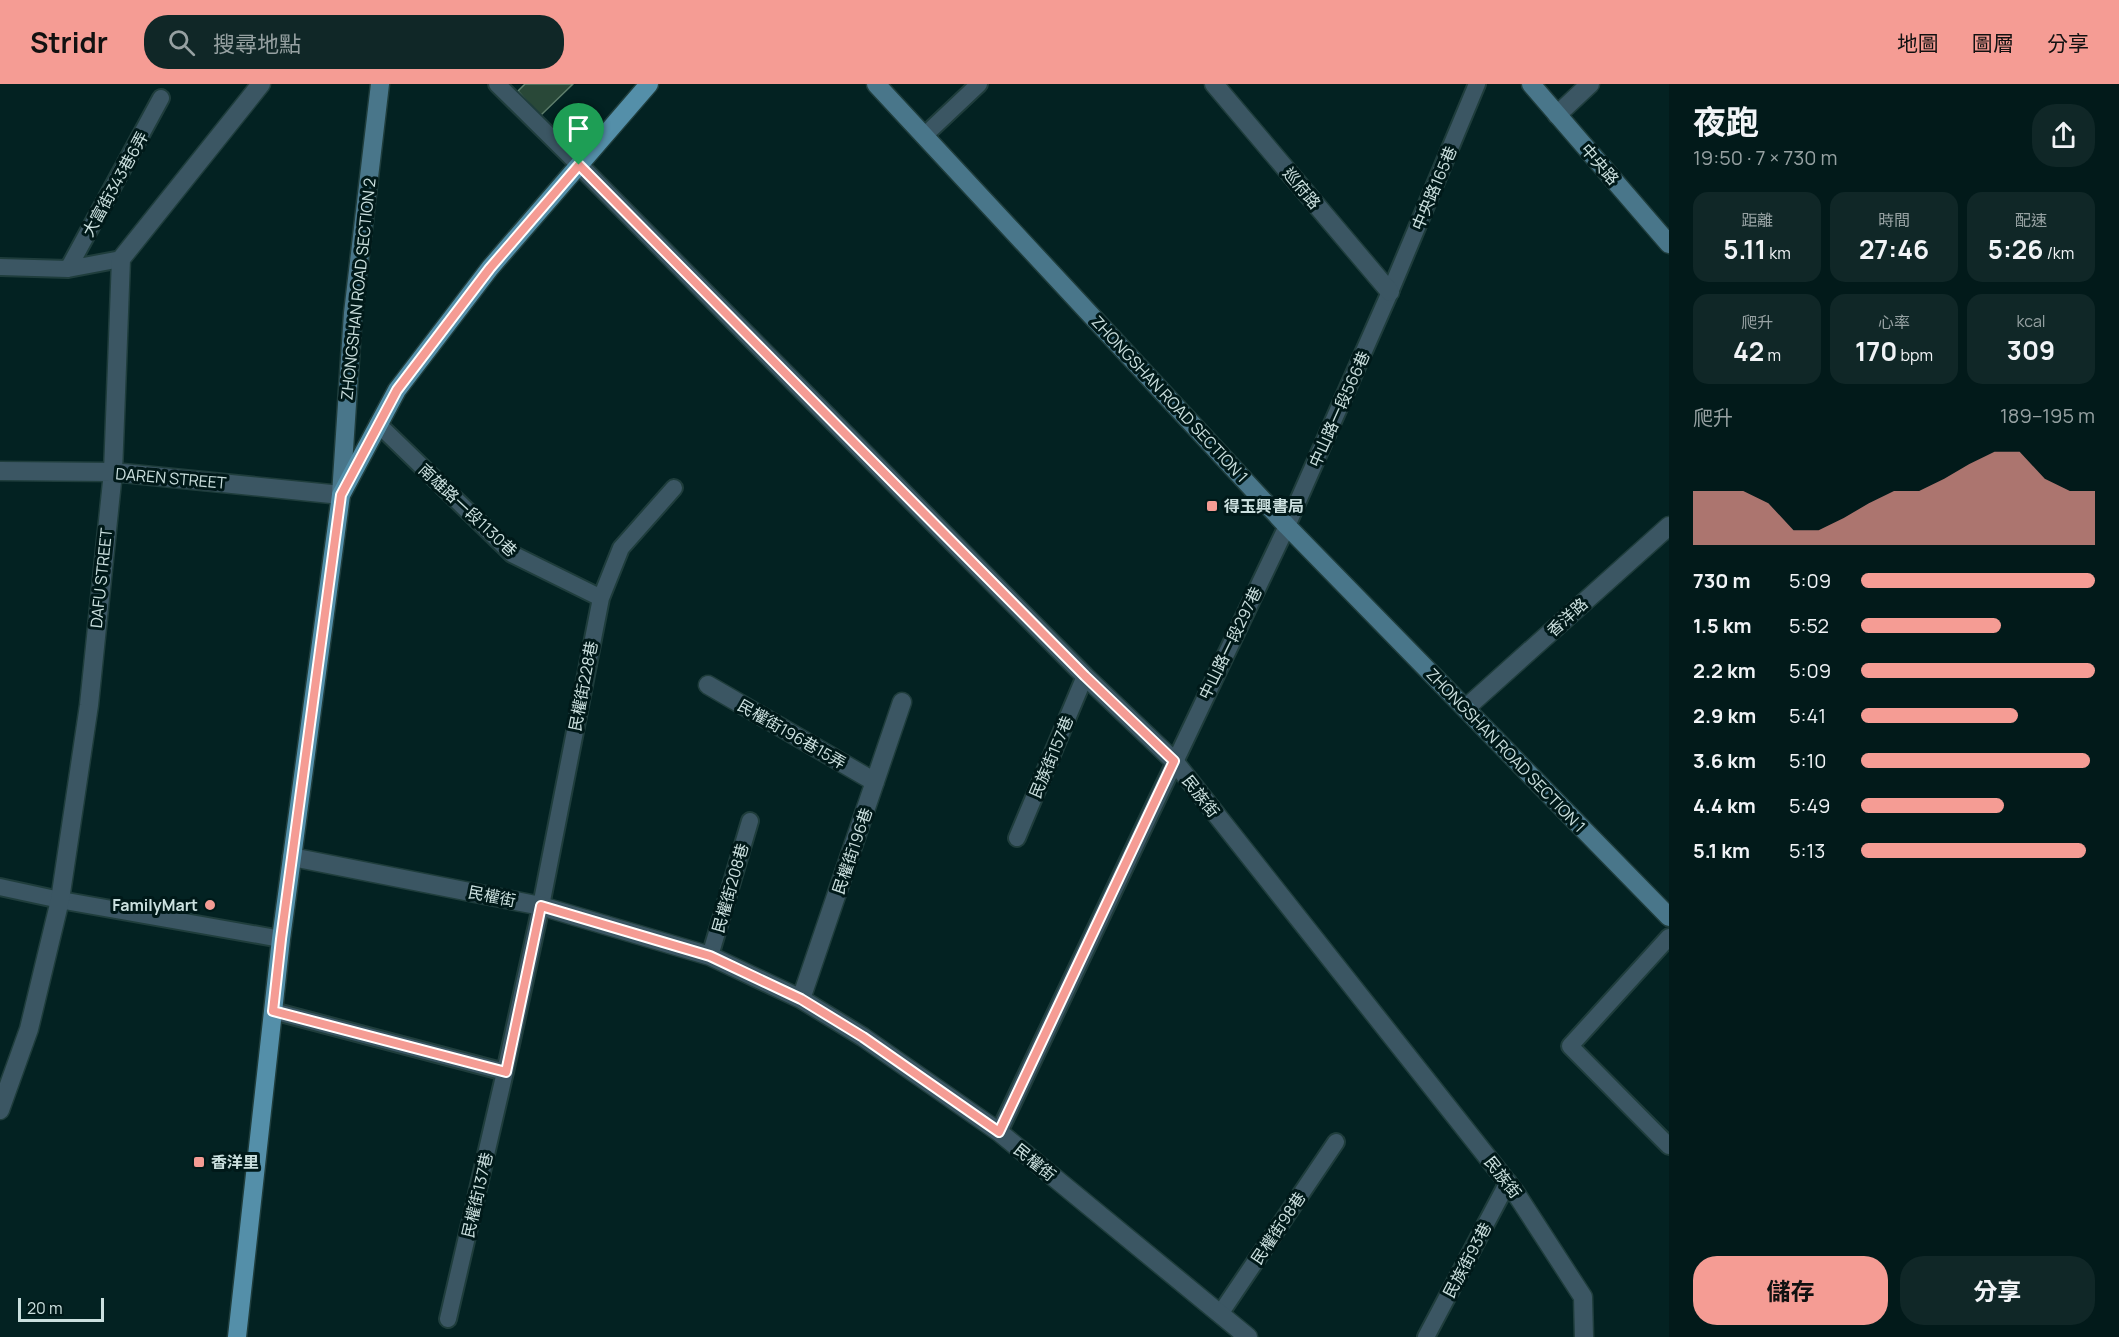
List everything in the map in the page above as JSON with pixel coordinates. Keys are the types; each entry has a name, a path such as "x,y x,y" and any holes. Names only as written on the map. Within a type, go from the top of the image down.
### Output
{"main road":[{"path":"237,1337 281,939 341,495 397,390 490,268 649,84"}],"street":[{"path":"121,259 261,84"},
{"name":"ZHONGSHAN ROAD SECTION 2","path":"341,495 353,313 380,84"},
{"name":"ZHONGSHAN ROAD SECTION 1","path":"876,84 1287,525 1669,917"},
{"name":"巡府路","path":"1214,84 1390,292"},
{"name":"中央路","path":"1531,84 1669,244"},
{"path":"1557,115 1590,84"},
{"name":"民族街","path":"579,165 1085,676 1174,761 1508,1182 1583,1297 1584,1337"},
{"name":"DAFU STREET","path":"0,1110 28,1029 60,900 89,705 113,472 121,259"},
{"name":"DAREN STREET","path":"0,471 113,472 341,495"},
{"name":"香洋路","path":"1466,708 1669,525"},
{"name":"民權街196巷15弄","path":"708,686 876,782"},
{"name":"民權街196巷","path":"801,999 902,702"},
{"name":"民權街","path":"292,857 541,906 710,956 801,999 863,1037 999,1132 1248,1337"}],"lane":[{"path":"497,84 579,165"},
{"path":"925,135 979,84"},
{"name":"中央路165巷","path":"1390,292 1477,84"},
{"name":"大富街343巷6弄","path":"68,269 161,98"},
{"path":"0,267 68,269 121,259"},
{"name":"中山路一段566巷","path":"1287,525 1390,292"},
{"name":"南雄路一段1130巷","path":"378,424 512,554 601,598"},
{"name":"民權街228巷","path":"541,906 601,598 621,548 674,488"},
{"name":"中山路一段297巷","path":"999,1132 1287,525"},
{"name":"民族街157巷","path":"1017,838 1085,676"},
{"name":"民權街208巷","path":"710,956 750,821"},
{"path":"0,887 60,900 281,939"},
{"name":"民權街137巷","path":"448,1318 506,1072 541,906"},
{"path":"1669,937 1570,1046 1669,1146"},
{"path":"273,1011 506,1072"},
{"name":"民權街98巷","path":"1221,1314 1336,1142"},
{"name":"民族街93巷","path":"1426,1337 1508,1182"}],"building":[{"path":"525,84 573,84 540,116 518,91"}],"place":[{"name":"得玉興書局","path":"1212,506"},
{"name":"FamilyMart","path":"210,905"},
{"name":"香洋里","path":"199,1162"}],"route":[{"path":"579,165 1085,676 1174,761 999,1132 863,1037 801,999 710,956 541,906 506,1072 273,1011 341,495 397,390 490,268 579,165"}]}
